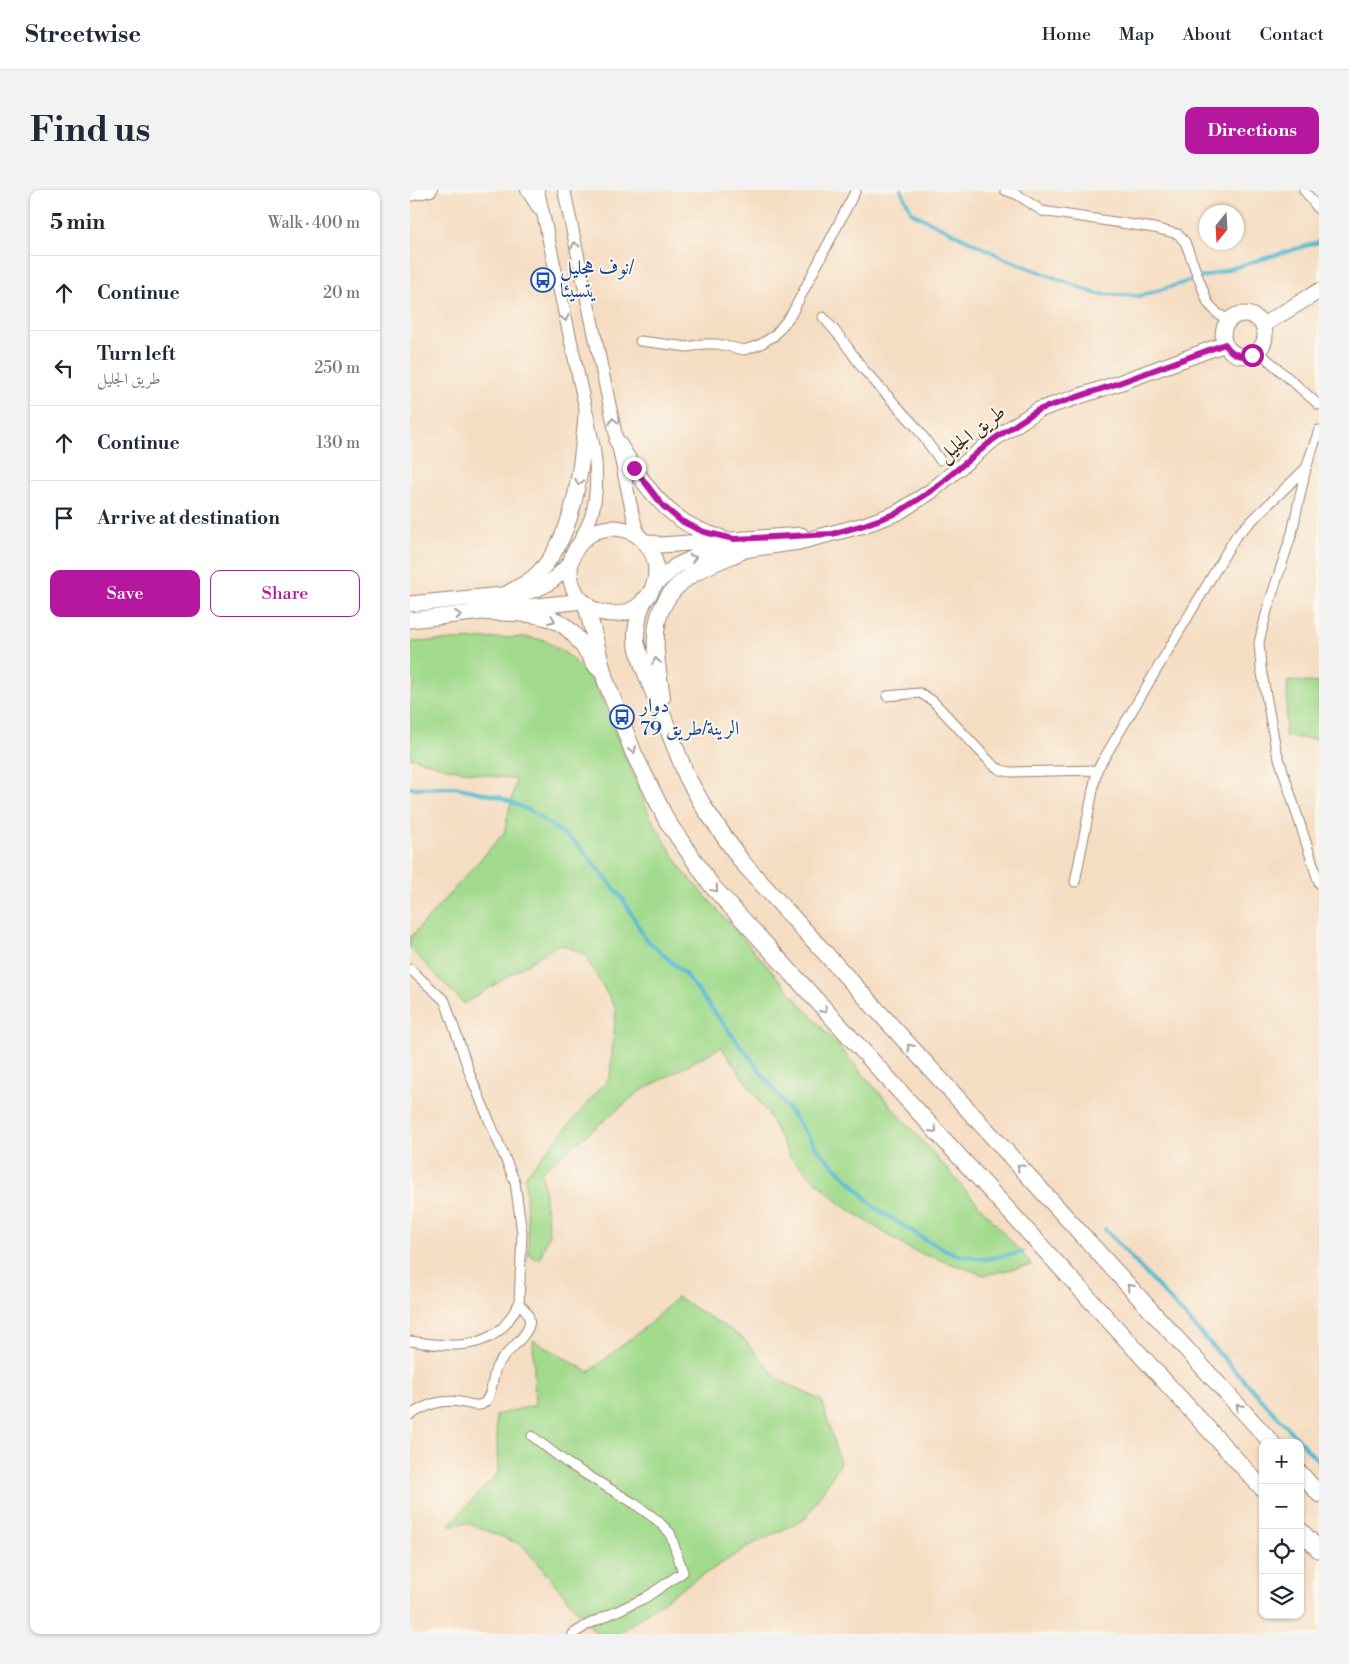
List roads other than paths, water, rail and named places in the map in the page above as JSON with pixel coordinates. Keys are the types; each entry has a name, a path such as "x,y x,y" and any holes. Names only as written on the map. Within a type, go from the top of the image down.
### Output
{"highway":[{"path":"667,727 655,654 655,638 660,613 667,600 679,585 739,544"},
{"path":"644,600 636,622 636,642 643,666 687,777 705,809 742,862 1268,1439"},
{"path":"584,602 605,679 634,754 667,821 712,886 1259,1485"},
{"path":"487,612 536,615 554,620 570,631 582,644 605,679"},
{"path":"1304,1477 1319,1494"},
{"path":"1304,1534 1319,1550"}],"main road":[{"path":"410,195 431,190"},
{"path":"526,190 545,219"},
{"path":"538,190 595,458 596,493 591,517 573,556 570,573 572,585 584,602 599,611 615,613 631,610 644,600 653,586 656,576 656,565 652,554 642,539 633,516 564,190"},
{"path":"1262,325 1319,291"},
{"path":"1240,315 1250,315 1262,325 1265,330 1265,340 1258,351 1252,355 1241,356 1232,352 1225,344 1223,334 1230,320 1240,315"},
{"name":"طريق الجليل","path":"739,544 780,546 864,525 897,513 930,492 994,439 1038,410 1225,344"},
{"path":"504,595 534,577 553,553 562,536 578,486 586,416"},
{"path":"617,441 650,490 674,516 704,532 739,544"},
{"path":"410,604 522,593 546,586 561,573 580,542 590,534 603,529 621,528 642,539 661,545 739,544"},
{"path":"653,586 684,561 739,544"},
{"path":"410,620 584,602"}],"street":[{"path":"640,341 688,347 717,344 744,350 759,345 774,336 791,316 856,190"},
{"path":"1005,190 1018,195 1042,211 1154,228 1178,234 1185,242 1208,303 1218,314 1230,320"},
{"path":"1304,190 1319,210"},
{"path":"823,317 864,370 917,428 940,460"},
{"path":"1258,351 1319,405"},
{"path":"1319,430 1306,468 1292,533 1259,642 1261,668 1276,749 1319,883"},
{"path":"1075,882 1097,770 1236,536 1306,468"},
{"path":"887,696 920,693 926,696 1001,770 1010,772 1097,770"},
{"path":"410,968 445,1001 471,1077 516,1182 522,1233 519,1304 503,1327 487,1339 466,1345 433,1345 410,1341"},
{"path":"410,1415 421,1407 442,1401 480,1406 484,1403 489,1395 496,1368 504,1356 526,1333 529,1314 519,1304"},
{"path":"532,1436 567,1463 635,1504 657,1520 670,1533 684,1572 645,1598 587,1625 573,1634"}],"waterway":[{"path":"901,190 912,213 1006,259 1097,294 1140,296 1319,242"},
{"path":"410,788 455,787 500,797 533,812 578,845 623,899 645,938 684,973 820,1152 874,1207 926,1240 957,1255 986,1259 1023,1252"},
{"path":"1105,1229 1319,1462"}],"place":[{"name":"نوف هجليل/ يتسيئا","path":"543,280"},
{"name":"دوار الرينة/طريق 79","path":"622,717"}]}
